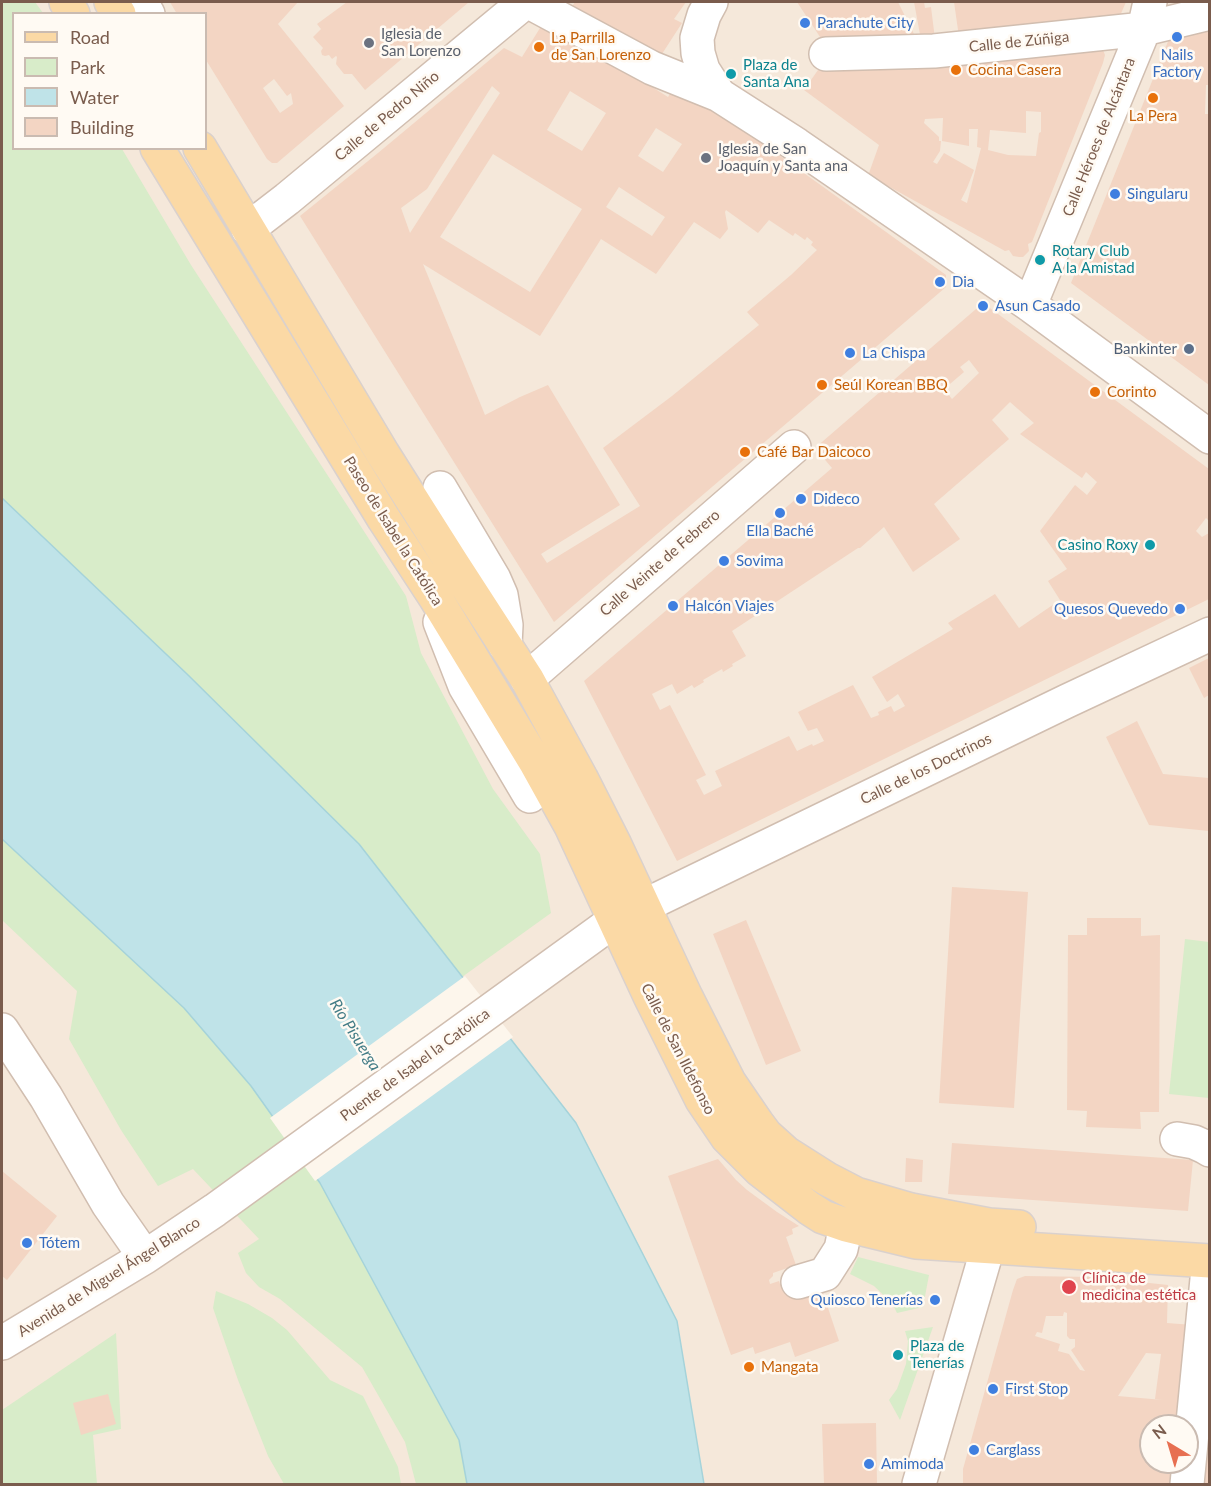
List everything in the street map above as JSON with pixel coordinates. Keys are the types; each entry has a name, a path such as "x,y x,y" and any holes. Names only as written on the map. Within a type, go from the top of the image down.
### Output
{"main road":[{"name":"Paseo de Isabel la Católica","path":"158,150 536,763 571,826 615,920"},
{"path":"201,150 383,454 527,679 605,826 643,906"},
{"name":"Calle de San Ildefonso","path":"643,906 729,1082 766,1135 796,1160 856,1194 911,1210 989,1226 1209,1259"},
{"name":"Calle de San Ildefonso","path":"615,920 702,1100 727,1137 760,1170 823,1217 916,1242 1209,1259"}],"street":[{"path":"527,2 652,68 719,94 1030,305 1209,437"},
{"name":"Calle de Pedro Niño","path":"248,229 527,2"},
{"path":"711,2 704,15 697,38 698,53 703,70 719,94"},
{"name":"Calle de Zúñiga","path":"826,54 934,51 1147,15 1209,13"},
{"name":"Calle Héroes de Alcántara","path":"1030,305 1147,15"},
{"name":"Calle Veinte de Febrero","path":"527,679 794,447"},
{"path":"440,488 494,579 501,595 506,625 505,645"},
{"path":"435,597 438,617 465,686 530,796"},
{"name":"Calle de los Doctrinos","path":"615,920 1209,634"},
{"name":"Puente de Isabel la Católica","path":"215,1210 615,920"},
{"path":"2,1030 46,1097 108,1204 146,1257"},
{"path":"1178,1139 1194,1142 1209,1150"},
{"name":"Avenida de Miguel Ángel Blanco","path":"2,1343 146,1257 215,1210"},
{"name":"Calle de San Ildefonso","path":"944,1217 988,1247"},
{"path":"798,1282 825,1274 841,1249 846,1225"},
{"path":"919,1485 988,1247"},
{"path":"1187,1485 1209,1259"}],"shaded area":[{"path":"2,2 1209,2 1209,1484 2,1484"}],"green space":[{"path":"2,2 35,2 42,12 12,12 12,150 123,150 191,265 406,596 421,653 493,789 540,854 551,913 462,977 359,844 187,674 2,498"},
{"path":"2,839 184,1008 251,1086 320,1183 459,1440 467,1484 416,1484 405,1442 362,1367 280,1299 259,1287 246,1273 238,1253 259,1239 193,1169 158,1186 121,1130 69,1039 77,991 2,920"},
{"path":"1185,939 1209,942 1209,1098 1169,1094"},
{"path":"858,1257 929,1275 923,1307 897,1313 892,1303 874,1286 850,1274"},
{"path":"216,1291 248,1304 272,1318 287,1330 330,1380 363,1396 398,1467 401,1484 284,1484 268,1456 238,1380 213,1308"},
{"path":"933,1327 900,1420 889,1400 897,1389 906,1364 908,1341 905,1331"},
{"path":"116,1333 121,1429 93,1435 97,1484 2,1484 2,1410"}],"water":[{"name":"Río Pisuerga","path":"2,498 187,674 359,844 576,1123 677,1321 704,1484 467,1484 459,1440 320,1183 251,1086 184,1008 2,839"}],"pier":[{"path":"465,976 513,1037 315,1181 270,1118"}],"building":[{"path":"170,2 298,2 278,24 344,106 277,163 272,163 267,159 207,62 207,12 176,12","holes":["274,79 287,96 291,93 293,104 280,113 263,88"]},
{"name":"Iglesia de San Lorenzo","path":"347,2 469,2 365,90 352,74 344,74 336,64 336,56 332,59 329,55 322,55 323,48 313,37 321,29 317,24"},
{"path":"575,2 686,2 674,19 682,23 660,57 571,8"},
{"path":"797,2 898,2 917,40 826,46"},
{"path":"914,2 924,2 925,8 931,7 935,39 921,40"},
{"path":"954,2 1126,2 1119,18 959,37"},
{"path":"545,20 668,97 675,87 706,108 708,106 946,275 946,287 554,622 300,216 504,48 522,57","holes":["492,86 500,93 410,233 401,208 427,189","570,91 606,113 582,151 547,130","656,128 682,144 663,172 638,156","493,154 582,209 530,292 440,237","619,187 665,217 652,236 606,207","726,210 758,233 769,220 793,236 795,233 805,240 807,237 817,250 747,312 759,325 672,396 603,448 640,506 547,563 541,554 620,505 548,385 485,415 423,264 540,336 601,239 656,274 694,222 720,239 728,229"]},
{"path":"1209,24 1209,85 1206,85 1205,114 1209,114 1209,385 1071,283 1171,34"},
{"path":"1103,50 1105,55 1032,242 1028,244 1029,251 1023,257 1013,256 1009,250 1005,251 870,176 879,145 804,90 825,60","holes":["1026,111 1041,112 1041,132 1036,156 1008,155 988,150 990,130 1026,133","943,118 942,141 969,146 969,129 978,129 977,147 981,148 967,203 961,200 974,170 944,153 937,164 933,162 940,151 941,141 924,123 925,119"]},
{"path":"983,303 1209,469 1209,521 1206,518 1196,531 1202,537 1209,533 1209,599 677,861 584,681 832,468 815,448","holes":["969,360 979,373 952,399 944,389 964,372 960,367","1010,402 1034,423 1020,434 1082,478 1086,472 1097,482 1087,495 1075,485 1040,531 1067,569 1048,581 1060,600 1019,628 995,594 948,623 953,629 872,677 887,702 898,694 905,706 894,712 891,706 871,718 853,685 798,712 808,731 817,728 824,741 797,751 789,736 715,771 722,786 704,795 696,780 706,775 670,705 660,710 652,694 672,684 677,694 692,685 694,688 722,669 723,672 733,666 732,664 746,656 732,631 860,548 884,527 913,572 960,539 934,504 1009,439 992,420"]},
{"path":"1209,658 1209,695 1204,698 1189,668"},
{"path":"1137,721 1163,774 1209,778 1209,831 1149,825 1106,737"},
{"path":"952,887 1028,892 1014,1108 939,1103"},
{"path":"1087,918 1141,918 1141,936 1160,935 1159,1112 1140,1112 1141,1129 1086,1127 1087,1111 1067,1110 1068,935 1087,935"},
{"path":"746,920 801,1051 766,1065 713,934"},
{"path":"952,1143 1193,1160 1188,1211 948,1194"},
{"path":"906,1158 923,1160 922,1182 905,1182"},
{"path":"718,1159 747,1190 799,1226 792,1229 793,1234 786,1237 796,1265 773,1273 769,1280 770,1284 779,1281 780,1284 797,1278 812,1291 814,1296 823,1293 839,1341 795,1357 790,1342 755,1354 753,1347 731,1355 668,1176"},
{"path":"2,1171 57,1216 7,1280 2,1276"},
{"path":"1025,1276 1094,1277 1168,1285 1167,1323 1193,1325 1185,1414 1139,1414 1139,1474 1179,1474 1178,1484 963,1484 963,1469 1017,1279","holes":["1064,1312 1067,1313 1067,1336 1075,1339 1075,1347 1071,1350 1085,1371 1080,1370 1069,1354 1058,1351 1060,1344 1035,1336 1037,1332 1042,1333 1046,1316 1063,1316","1146,1353 1161,1354 1155,1399 1163,1400 1118,1396"]},
{"path":"108,1394 116,1424 81,1435 73,1403"},
{"path":"1209,1416 1209,1484 1202,1484"},
{"path":"876,1423 877,1484 824,1484 822,1424"}],"place":[{"name":"Parachute City","path":"805,23"},
{"name":"Nails Factory","path":"1177,37"},
{"name":"Iglesia de San Lorenzo","path":"369,43"},
{"name":"La Parrilla de San Lorenzo","path":"539,47"},
{"name":"Cocina Casera","path":"956,70"},
{"name":"Plaza de Santa Ana","path":"731,74"},
{"name":"La Pera","path":"1153,98"},
{"name":"Iglesia de San Joaquín y Santa ana","path":"706,158"},
{"name":"Singularu","path":"1115,194"},
{"name":"Rotary Club A la Amistad","path":"1040,260"},
{"name":"Dia","path":"940,282"},
{"name":"Asun Casado","path":"983,306"},
{"name":"Bankinter","path":"1189,349"},
{"name":"La Chispa","path":"850,353"},
{"name":"Seúl Korean BBQ","path":"822,385"},
{"name":"Corinto","path":"1095,392"},
{"name":"Café Bar Daicoco","path":"745,452"},
{"name":"Dideco","path":"801,499"},
{"name":"Ella Baché","path":"780,513"},
{"name":"Casino Roxy","path":"1150,545"},
{"name":"Sovima","path":"724,561"},
{"name":"Halcón Viajes","path":"673,606"},
{"name":"Quesos Quevedo","path":"1180,609"},
{"name":"Tótem","path":"27,1243"},
{"name":"Clínica de medicina estética","path":"1069,1287"},
{"name":"Quiosco Tenerías","path":"935,1300"},
{"name":"Plaza de Tenerías","path":"898,1355"},
{"name":"Mangata","path":"749,1367"},
{"name":"First Stop","path":"993,1389"},
{"name":"Carglass","path":"974,1450"},
{"name":"Amimoda","path":"869,1464"}]}
